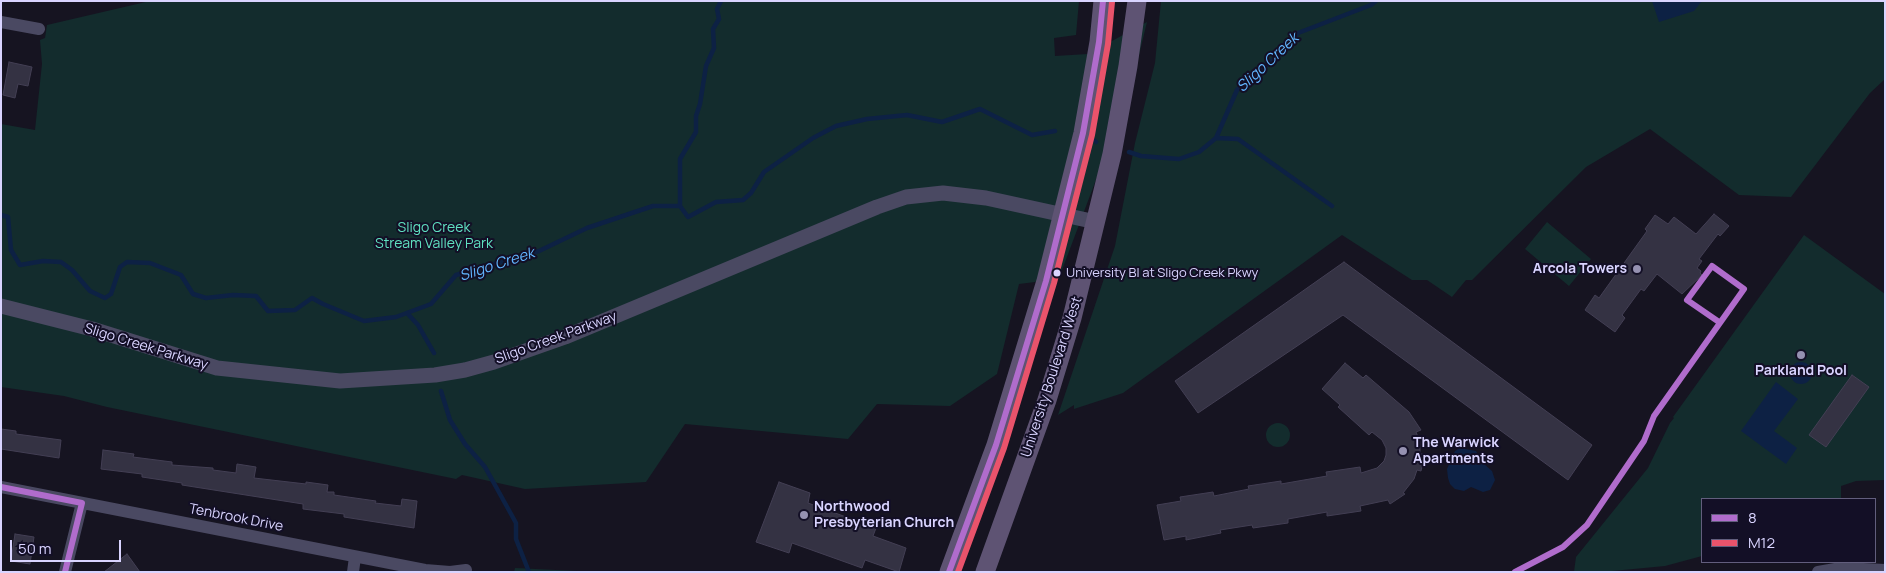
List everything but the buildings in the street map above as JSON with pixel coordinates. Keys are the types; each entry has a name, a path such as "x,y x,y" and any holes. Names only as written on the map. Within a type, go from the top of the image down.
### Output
{"main road":[{"path":"950,572 996,446 1044,290 1083,133 1099,42 1103,1"},
{"name":"University Boulevard West","path":"985,572 1047,400 1072,318 1112,154 1137,1"}],"street":[{"path":"1,22 39,29"},
{"name":"Sligo Creek Parkway","path":"1,306 92,329 217,368 340,381 435,375 465,370 494,362 565,337 877,207 906,197 943,193 986,198 1096,222"},
{"name":"Tenbrook Drive","path":"1,487 425,570 450,572 466,570"},
{"path":"65,572 82,503"},
{"path":"353,572 355,557"},
{"path":"1818,572 1841,568 1885,570"}],"green space":[{"name":"Sligo Creek Stream Valley Park","path":"150,1 1079,1 1076,35 1054,38 1055,56 1088,54 1147,22 1132,84 1062,270 1035,282 1019,284 997,374 950,406 877,404 848,439 685,424 646,482 525,489 462,475 456,479 107,407 64,396 1,387 1,124 35,130 42,64 40,40 45,38 47,25"},
{"path":"1161,1 1885,1 1885,79 1870,93 1791,197 1739,195 1650,129 1586,167 1472,280 1466,280 1452,297 1427,280 1412,280 1342,235 1123,393 1074,409 1074,405 1058,415 1115,246 1135,143 1155,63"},
{"path":"1547,222 1591,259 1569,286 1525,249"},
{"name":"Parkland Pool","path":"1804,235 1885,294 1885,480 1856,481 1841,486 1841,498 1701,498 1701,556 1665,566 1602,572 1574,572 1576,557 1648,468 1673,417"},
{"path":"1278,423 1287,426 1290,435 1287,444 1278,447 1269,444 1266,435 1269,426"},
{"path":"515,568 597,572 514,572"}],"water":[{"path":"1652,1 1702,1 1694,11 1659,22"},
{"path":"1801,362 1809,365 1812,373 1809,381 1801,384 1793,381 1790,373 1793,365"},
{"name":"Parkland Pool","path":"1776,382 1798,399 1774,431 1797,448 1786,464 1741,431"},
{"path":"1460,448 1476,451 1484,464 1492,471 1495,480 1490,490 1483,492 1471,487 1464,491 1455,489 1450,484 1447,469 1455,451"}],"waterway":[{"path":"680,206 680,159 696,132 696,116 700,104 706,66 714,48 713,29 719,19 717,9 721,1"},
{"name":"Sligo Creek","path":"1129,152 1141,156 1179,159 1199,152 1216,138 1237,90 1282,52 1298,33 1371,5 1376,1"},
{"name":"Sligo Creek","path":"1,215 8,217 11,250 20,265 43,261 61,262 72,270 90,291 105,298 111,294 120,267 127,262 150,263 181,275 193,294 206,298 233,295 256,296 268,311 295,310 312,298 364,321 396,317 431,304 456,275 539,251 587,228 653,206 680,206 688,217 716,202 743,200 751,193 764,172 813,138 836,126 867,119 907,115 942,122 980,109 1032,135 1055,131"},
{"path":"1216,138 1238,139 1332,206"},
{"path":"407,313 418,325 434,353"},
{"path":"441,391 450,420 465,444 485,467 516,523 516,539 529,572"}],"transit line":[{"name":"8","path":"949,572 996,445 1046,281 1083,133 1099,42 1103,1"},
{"name":"M12","path":"958,572 1004,448 1054,283 1092,135 1108,44 1112,2"},
{"name":"8","path":"1515,572 1563,547 1587,525 1644,441 1654,416 1744,289 1712,266 1687,300 1719,322"},
{"name":"8","path":"1,487 82,503 65,572"}],"place":[{"name":"Arcola Towers","path":"1637,269"},
{"name":"University Bl at Sligo Creek Pkwy","path":"1057,273"},
{"name":"Parkland Pool","path":"1801,355"},
{"name":"The Warwick Apartments","path":"1403,451"},
{"name":"Northwood Presbyterian Church","path":"804,515"}]}
